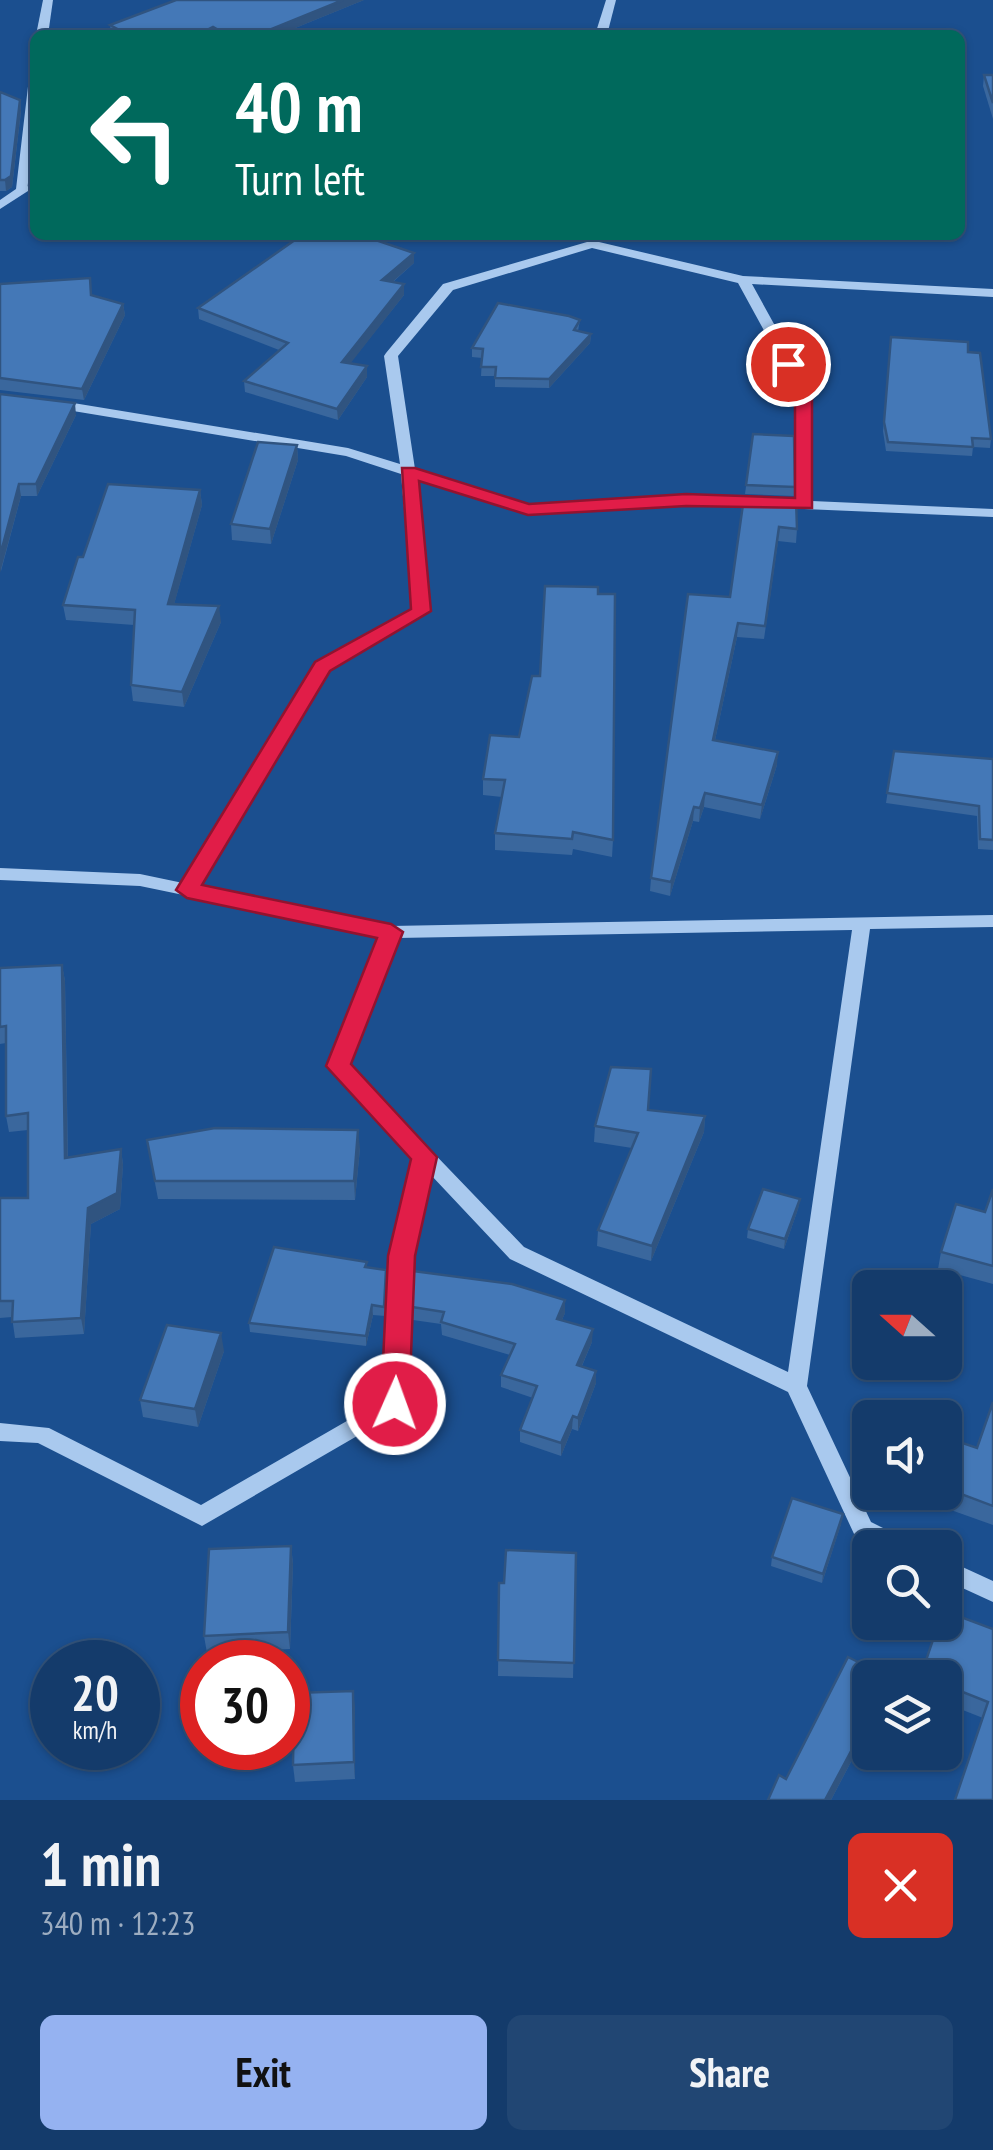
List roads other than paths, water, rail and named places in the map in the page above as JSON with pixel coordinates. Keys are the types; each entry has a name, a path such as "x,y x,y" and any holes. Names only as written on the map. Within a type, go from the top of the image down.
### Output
{"street":[{"path":"43,30 48,0"},
{"path":"602,30 610,0"},
{"path":"0,205 22,191 30,121"},
{"path":"187,890 322,667 421,611 408,472 391,356 448,287 591,240"},
{"path":"598,240 743,280 993,293"},
{"path":"743,280 804,391 805,504"},
{"path":"39,402 348,452 528,510 686,500 993,513"},
{"path":"0,874 140,880 391,932 993,921"},
{"path":"862,924 796,1386 865,1530"},
{"path":"391,932 338,1066 518,1253 796,1386"},
{"path":"0,1432 41,1434 202,1516 395,1404 402,1256 424,1157"},
{"path":"962,1576 993,1592"}]}
